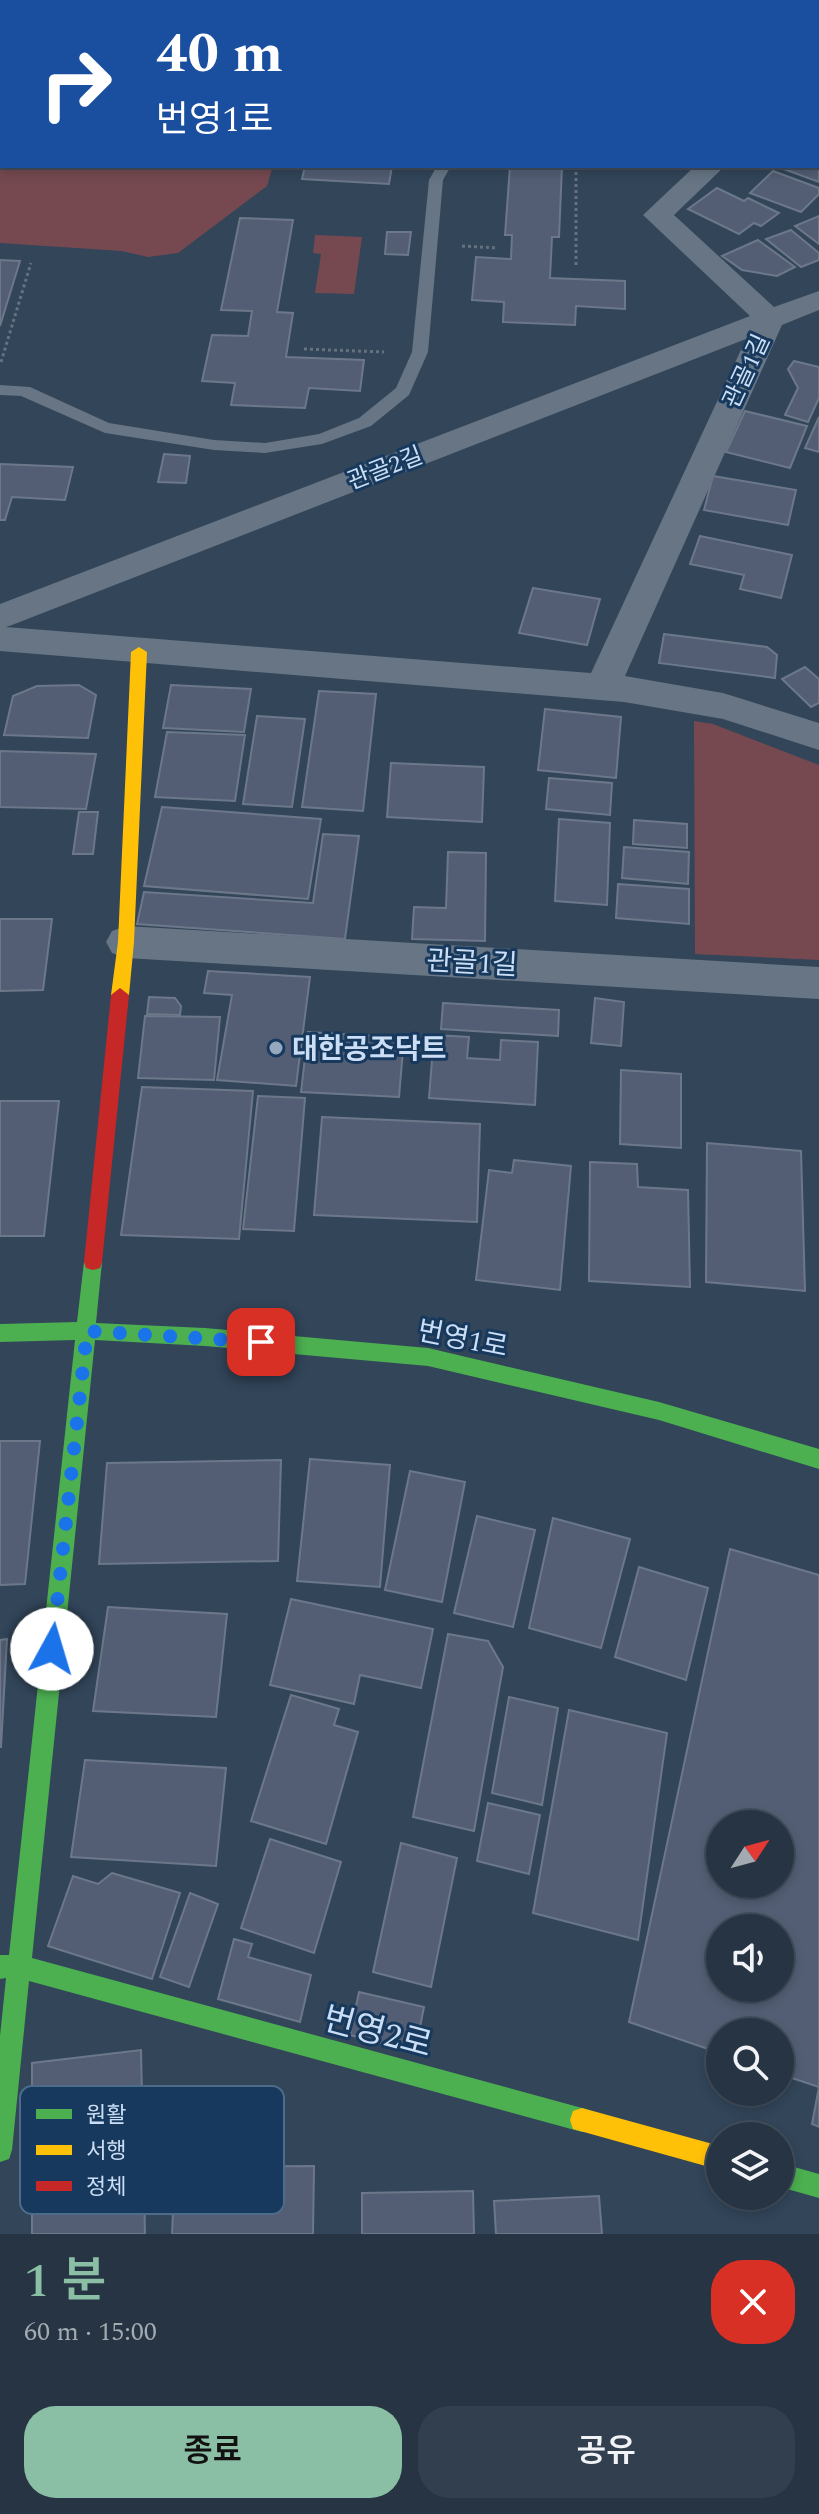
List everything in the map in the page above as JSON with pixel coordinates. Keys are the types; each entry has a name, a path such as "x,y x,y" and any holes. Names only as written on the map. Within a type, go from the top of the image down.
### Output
{"street":[{"path":"709,168 657,215 770,319"},
{"name":"관골2길","path":"0,617 819,300"},
{"name":"관골1길","path":"603,686 770,319"},
{"path":"0,639 557,685 603,686 685,697 785,723 819,737"},
{"path":"0,2150 9,1966 87,1331 126,942 139,652"},
{"name":"관골1길","path":"126,942 819,983"},
{"name":"번영1로","path":"0,1333 87,1331 205,1337 428,1357 659,1411 819,1459"},
{"name":"번영2로","path":"9,1966 706,2154"},
{"path":"794,2179 819,2186"}],"lane":[{"path":"0,390 24,391 105,428 214,445 265,448 322,439 365,422 403,391 420,352 436,180 443,168"}],"path":[{"path":"576,168 576,266"},
{"path":"453,246 498,248"},
{"path":"0,367 31,263"},
{"path":"304,349 395,353"}],"shaded area":[{"path":"0,168 272,168 267,186 178,253 148,257 122,251 0,243"},
{"path":"315,235 362,237 354,294 315,293 321,254 313,253"},
{"path":"694,721 713,724 819,765 819,960 695,954"}],"building":[{"path":"305,168 392,168 389,184 302,179"},
{"path":"510,168 562,168 559,237 552,237 550,278 625,281 625,309 576,306 575,325 503,322 504,302 472,300 476,257 511,259 512,235 505,235"},
{"path":"781,168 819,168 819,182"},
{"path":"773,171 819,188 819,194 801,212 750,193"},
{"path":"717,188 779,213 761,226 754,223 739,234 688,209"},
{"path":"819,216 819,244 795,226"},
{"path":"240,218 293,220 277,312 293,313 286,357 364,360 360,391 309,388 305,408 231,405 235,383 202,381 212,335 248,336 252,311 221,310"},
{"path":"791,230 819,253 819,260 801,267 766,239"},
{"path":"387,232 411,232 408,255 385,254"},
{"path":"758,240 795,267 777,276 742,270 722,256"},
{"path":"0,260 20,261 0,326"},
{"path":"794,361 819,367 819,398 808,422 785,415 798,388 788,369"},
{"path":"745,411 807,426 790,468 726,452"},
{"path":"819,417 819,452 805,448"},
{"path":"164,454 190,456 186,483 158,482"},
{"path":"0,464 73,467 65,500 12,497 5,520 0,520"},
{"path":"713,476 796,490 788,525 704,510"},
{"path":"700,536 792,555 781,598 740,589 744,575 690,564"},
{"path":"533,588 600,599 587,645 519,633"},
{"path":"664,634 767,647 777,655 775,678 659,663"},
{"path":"805,667 819,679 819,703 811,707 782,679"},
{"path":"79,685 96,695 88,738 4,735 13,696 37,686"},
{"path":"171,685 251,689 244,732 163,728"},
{"path":"319,691 376,694 363,811 302,807"},
{"path":"545,709 621,717 616,778 538,770"},
{"path":"257,716 305,719 292,807 243,804"},
{"path":"167,732 245,735 235,801 155,797"},
{"path":"0,751 96,754 86,809 0,807"},
{"path":"391,763 484,767 482,822 387,817"},
{"path":"549,778 612,783 610,815 546,809"},
{"path":"162,807 321,819 308,899 144,886"},
{"path":"79,812 98,812 93,854 73,854"},
{"path":"559,819 610,823 607,905 555,901"},
{"path":"634,820 687,824 687,848 633,844"},
{"path":"323,834 359,836 345,939 137,924 144,892 313,903"},
{"path":"624,847 689,852 688,884 622,878"},
{"path":"448,852 486,853 485,941 412,939 414,907 446,908"},
{"path":"618,884 689,889 689,924 616,918"},
{"path":"0,919 52,919 43,990 0,991"},
{"path":"208,971 310,977 296,1086 217,1080 232,995 204,993"},
{"path":"149,997 175,998 181,1006 180,1015 147,1014"},
{"path":"595,998 624,1002 621,1046 591,1043"},
{"path":"443,1003 559,1010 558,1036 441,1029"},
{"path":"145,1016 220,1017 214,1080 138,1078"},
{"path":"308,1032 404,1038 399,1097 301,1092"},
{"path":"434,1035 469,1037 467,1058 500,1060 501,1040 538,1042 535,1105 429,1098"},
{"path":"621,1070 681,1074 681,1148 620,1144"},
{"path":"142,1087 253,1091 239,1239 121,1235"},
{"path":"258,1096 305,1098 294,1231 243,1229"},
{"path":"0,1101 59,1101 44,1236 0,1236"},
{"path":"322,1117 480,1124 477,1222 314,1215"},
{"path":"707,1143 801,1151 805,1291 706,1282"},
{"path":"514,1160 571,1166 560,1290 476,1280 489,1170 512,1173"},
{"path":"590,1162 637,1164 638,1187 688,1190 690,1287 589,1281"},
{"path":"0,1441 40,1441 25,1584 0,1585"},
{"path":"310,1459 390,1465 380,1587 297,1581"},
{"path":"281,1460 278,1561 99,1564 107,1463"},
{"path":"410,1471 465,1482 442,1602 385,1590"},
{"path":"477,1516 535,1530 513,1627 454,1613"},
{"path":"553,1518 630,1539 601,1648 529,1628"},
{"path":"730,1549 819,1575 819,2087 794,2079 794,2018 706,2018 706,2048 629,2022"},
{"path":"639,1567 708,1588 686,1680 615,1657"},
{"path":"291,1599 433,1629 421,1688 360,1675 354,1704 270,1685"},
{"path":"108,1607 227,1614 216,1717 93,1711"},
{"path":"448,1634 488,1641 503,1667 474,1831 413,1817"},
{"path":"7,1639 1,1747 0,1747 0,1640"},
{"path":"291,1695 339,1709 334,1725 358,1732 326,1844 251,1821"},
{"path":"509,1697 558,1708 542,1805 492,1793"},
{"path":"569,1710 667,1733 638,1940 533,1913"},
{"path":"85,1760 226,1768 216,1866 71,1857"},
{"path":"488,1803 540,1815 529,1874 477,1861"},
{"path":"270,1839 341,1862 314,1953 241,1928"},
{"path":"401,1843 457,1858 431,1987 373,1972"},
{"path":"112,1873 180,1893 152,1979 48,1946 73,1876 98,1884"},
{"path":"190,1893 218,1904 189,1987 160,1977"},
{"path":"234,1939 252,1944 248,1957 311,1975 300,2022 218,1999"},
{"path":"359,1992 424,2007 415,2052 350,2035"},
{"path":"141,2050 142,2086 32,2086 32,2063"},
{"path":"819,2087 819,2127 812,2124"},
{"path":"284,2166 314,2166 313,2234 172,2234 173,2214 284,2214"},
{"path":"473,2191 474,2234 362,2234 362,2193"},
{"path":"599,2196 602,2234 496,2234 494,2201"},
{"path":"32,2214 145,2214 145,2234 32,2234"}],"traffic: fast":[{"path":"0,2150 93,1262"},
{"path":"0,1333 87,1331 205,1337 428,1357 659,1411 819,1459"},
{"path":"0,1967 18,1966 582,2120"},
{"path":"794,2179 819,2186"}],"traffic: slow":[{"path":"120,995 126,942 139,652"},
{"path":"582,2120 706,2154"}],"traffic: jam":[{"path":"93,1262 120,995"}],"place":[{"name":"대한공조닥트","path":"276,1048"}],"route":[{"path":"52,1649 87,1331 261,1342"}]}
